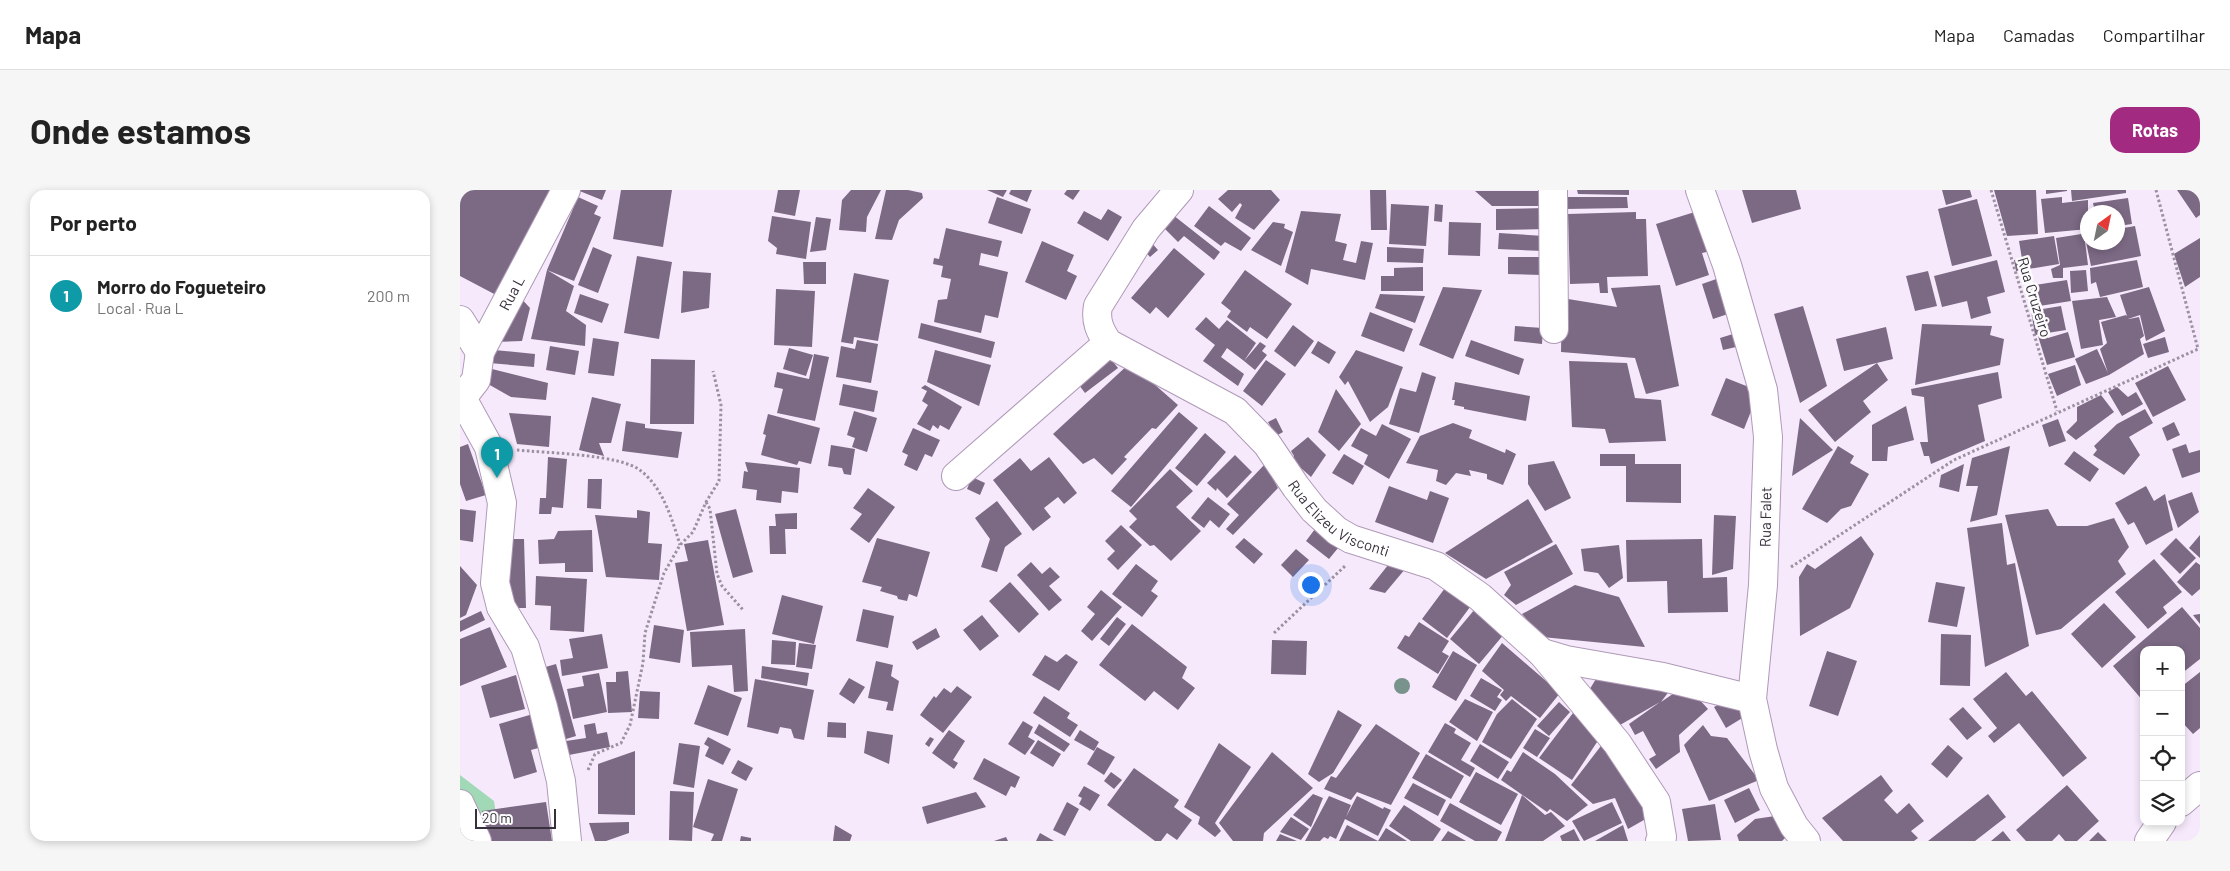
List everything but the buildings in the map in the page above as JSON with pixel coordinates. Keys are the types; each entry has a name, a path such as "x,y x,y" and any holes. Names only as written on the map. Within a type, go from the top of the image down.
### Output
{"street":[{"name":"Rua L","path":"461,398 476,380 480,352 566,190"},
{"path":"956,476 1108,343 1100,331 1096,316 1098,306 1146,229 1179,190"},
{"path":"1552,190 1554,329"},
{"name":"Rua Falet","path":"1700,190 1727,265 1763,390 1768,437 1763,585 1752,700 1774,788 1794,826 1806,841"},
{"path":"460,320 480,352"},
{"name":"Rua Elizeu Visconti","path":"1108,343 1235,411 1267,444 1314,510 1337,531 1367,545 1394,551 1436,566 1465,585 1542,653 1617,743 1656,802 1662,837 1660,841"},
{"path":"461,398 489,447 502,502 495,583 501,607 525,648 543,707 561,781 567,841"},
{"path":"1542,653 1566,660 1663,677 1752,700"},
{"path":"2185,799 2200,786"},
{"path":"460,804 477,841"},
{"path":"2149,841 2159,826"}],"path":[{"name":"Rua Cruzeiro","path":"1991,190 2057,411"},
{"path":"1763,585 1954,460 2057,411 2198,349 2156,190"},
{"path":"584,779 595,754 621,743 630,725 642,663 644,633 664,573 680,545 693,532 706,502 719,481 721,405 713,371"},
{"path":"489,447 626,462 642,471 658,492 669,510 680,545"},
{"path":"706,502 710,509 717,574 722,586 744,611"},
{"path":"1274,633 1367,545"}],"green space":[{"path":"460,775 494,801 500,841 460,841"}],"place":[{"name":"Morro do Fogueteiro","path":"497,478"}]}
